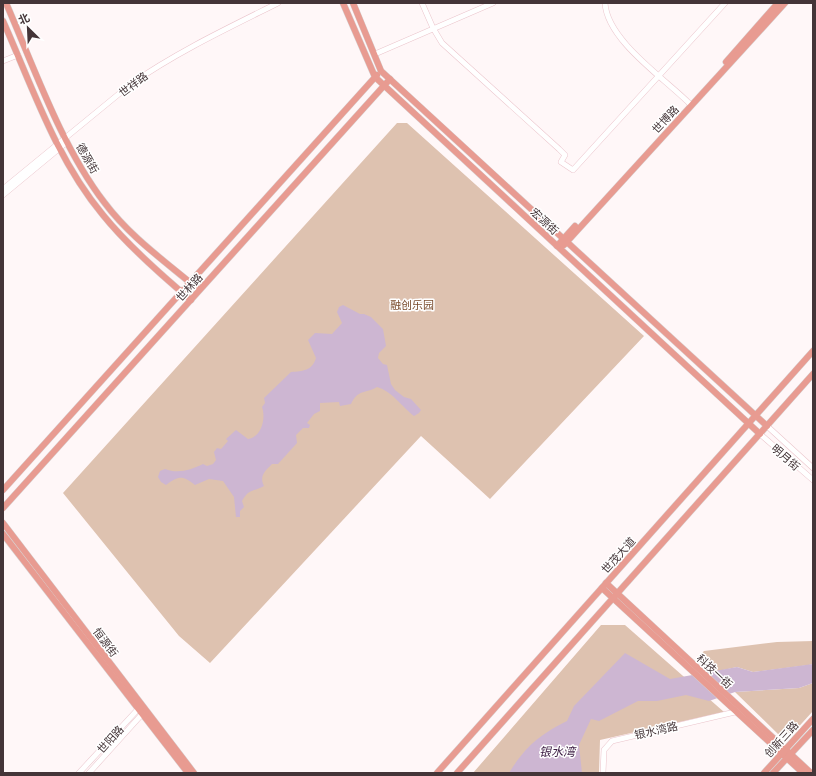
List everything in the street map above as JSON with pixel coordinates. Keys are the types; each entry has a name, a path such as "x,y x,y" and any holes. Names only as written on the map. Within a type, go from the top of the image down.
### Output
{"main road":[{"name":"德源街","path":"6,3 66,140 89,181 114,214 142,243 199,290"},
{"name":"宏源街","path":"343,3 375,77 760,434"},
{"name":"宏源街","path":"353,3 381,71 767,426"},
{"name":"世博路","path":"565,240 778,3"},
{"name":"世博路","path":"558,247 785,3"},
{"name":"德源街","path":"3,21 59,146 75,175 102,215 134,248 191,300"},
{"name":"世林路","path":"3,490 381,71"},
{"name":"世林路","path":"3,508 390,79"},
{"name":"世茂大道","path":"437,773 813,351"},
{"path":"457,773 813,374"},
{"name":"恒源街","path":"3,524 142,709 188,773"},
{"name":"恒源街","path":"3,534 194,773"},
{"name":"科技一街","path":"604,586 736,710 783,752 811,773"},
{"name":"创新三路","path":"764,773 813,719"},
{"name":"创新三路","path":"773,773 813,730"},
{"name":"科技一街","path":"789,756 803,773"}],"street":[{"name":"世祥路","path":"3,195 66,140 150,71 200,42 278,3"},
{"path":"422,3 433,28 442,43 566,155 561,162 573,170 726,3"},
{"path":"375,54 493,3"},
{"path":"605,3 610,24 625,45 689,103"},
{"path":"3,61 18,55"},
{"name":"世祥路","path":"3,189 59,146"},
{"name":"明月街","path":"767,426 813,468"},
{"name":"明月街","path":"760,434 813,480"},
{"name":"世阳路","path":"79,773 142,709"},
{"name":"世阳路","path":"88,773 142,709"},
{"name":"银水湾路","path":"603,773 604,750 612,741 736,710"}],"green space":[{"name":"融创乐园","path":"397,123 407,123 644,336 490,499 421,436 210,663 179,636 63,493"},
{"path":"601,625 625,625 724,712 600,740 599,773 473,773"},
{"path":"813,641 813,664 809,665 753,672 737,667 714,672 698,657 704,651 777,642"},
{"path":"813,683 813,711 793,733 778,734 735,692 799,688"}],"water":[{"path":"343,305 360,314 371,317 383,329 386,346 379,353 378,358 383,364 387,365 391,384 395,390 404,397 411,399 421,410 419,413 414,416 387,392 377,387 362,392 356,396 351,404 340,406 339,402 320,403 320,411 314,414 307,423 310,425 309,428 303,428 296,435 297,443 278,464 272,464 265,471 262,476 264,486 249,492 242,501 244,507 240,511 240,517 236,517 234,497 223,481 209,479 195,485 184,478 177,478 166,485 161,482 158,477 160,471 165,469 180,471 189,470 203,464 207,466 213,464 216,460 214,452 217,448 221,449 228,441 226,439 236,430 248,439 257,435 263,421 262,407 265,403 264,398 291,372 303,371 312,366 316,358 308,340 315,333 332,334 342,323 337,312 339,307"},
{"name":"银水湾","path":"625,653 670,679 737,667 753,672 813,664 813,683 799,688 735,692 709,701 686,695 657,701 638,701 599,721 591,719 579,745 582,773 509,773 521,756 534,742 548,731 567,721 574,706"}]}
